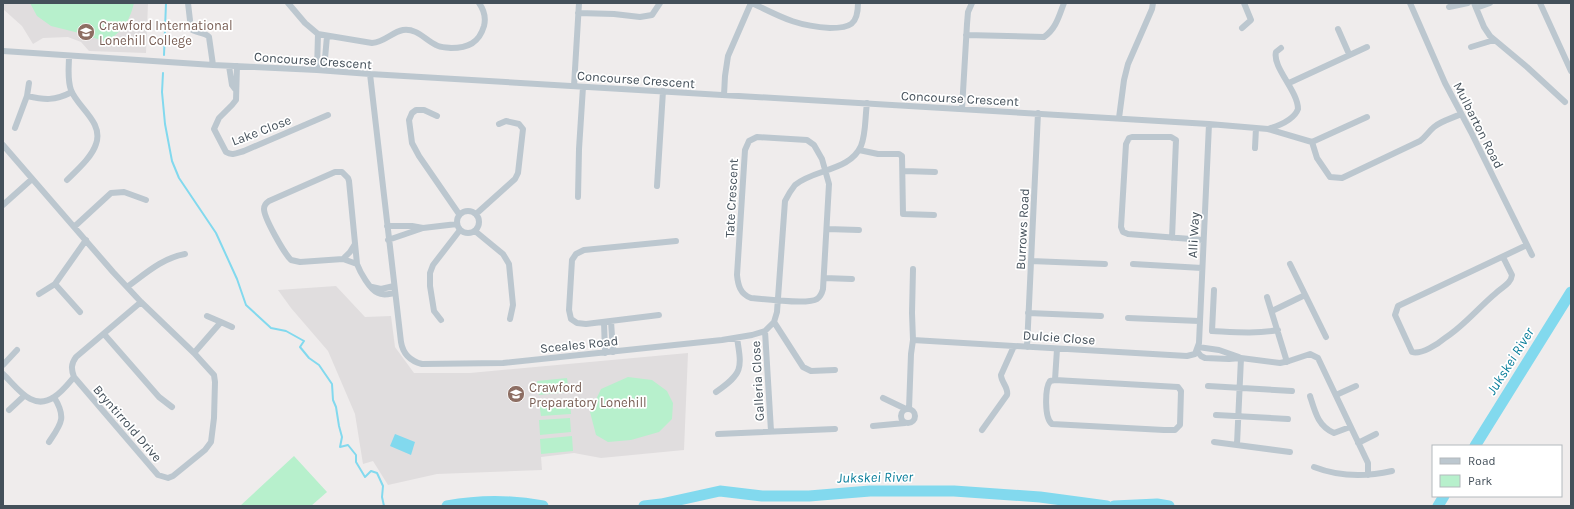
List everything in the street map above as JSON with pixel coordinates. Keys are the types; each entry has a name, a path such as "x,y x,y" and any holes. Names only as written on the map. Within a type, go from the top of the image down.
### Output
{"street":[{"path":"188,3 191,28 194,31 206,34 209,37 212,65"},
{"path":"288,3 305,23 318,34 372,43 379,42 403,30 412,30 438,46 457,48 469,46 479,38 485,21 484,14 479,3"},
{"path":"574,86 579,3"},
{"path":"578,13 614,14 640,17 652,14 660,3"},
{"path":"724,95 728,56 752,3 799,24 844,28 853,24 857,17 858,3"},
{"path":"962,109 968,12 972,3"},
{"path":"966,35 1044,37 1054,26 1064,3"},
{"path":"1119,118 1124,80 1128,64 1153,3"},
{"path":"1242,28 1251,20 1244,3"},
{"name":"Mulbarton Road","path":"1410,3 1441,73 1461,114 1472,132 1532,255"},
{"path":"1449,7 1468,3"},
{"path":"1490,3 1475,6 1487,33 1527,66 1565,102"},
{"path":"1540,3 1571,71"},
{"path":"1338,29 1349,54"},
{"path":"317,70 318,34"},
{"path":"324,70 327,36"},
{"path":"1471,47 1494,40"},
{"path":"1289,83 1367,47"},
{"path":"1268,129 1279,126 1294,116 1298,110 1298,103 1276,60 1276,52 1282,48"},
{"name":"Concourse Crescent","path":"3,51 212,65 324,70 1209,124 1268,129 1312,142"},
{"path":"67,180 95,147 98,137 93,122 72,92 69,80 69,56"},
{"path":"229,66 232,85 236,89"},
{"name":"Lake Close","path":"237,66 237,84 234,103 219,118 214,129 226,152 229,154 236,154 244,151 328,115"},
{"name":"Sceales Road","path":"370,74 394,293 402,348 408,357 416,362 457,364 503,363 605,353 737,338 765,331 774,322"},
{"path":"15,128 27,96 29,83"},
{"path":"578,197 583,87"},
{"path":"657,186 663,91"},
{"path":"27,96 50,100 62,97 72,92"},
{"path":"835,370 815,372 807,370 800,363 774,322 777,312 785,201 789,193 801,181 851,159 859,150 863,138 866,103"},
{"path":"437,116 424,110 416,110 412,113 409,120 412,143 419,156 460,214"},
{"name":"Burrows Road","path":"1027,346 1038,113"},
{"path":"1367,117 1312,142 1318,158 1330,177 1342,178 1420,141 1438,124 1461,114"},
{"path":"476,214 515,178 518,173 522,129 519,124 506,122 499,124"},
{"name":"Alli Way","path":"1198,349 1209,124"},
{"path":"1255,148 1256,128"},
{"path":"1172,238 1176,140 1171,137 1129,138 1126,144 1122,230 1128,234 1172,238 1203,240"},
{"name":"Tate Crescent","path":"777,300 746,296 742,292 738,283 737,275 742,181 746,144 757,138 807,140 816,147 822,159 824,171"},
{"name":"Bryntirrold Drive","path":"3,145 127,287 210,369 215,378 212,438 205,450 173,476 168,478 158,475 74,377"},
{"path":"859,150 878,154 901,155 903,157 904,171 903,214 934,215"},
{"path":"777,300 801,302 815,300 822,292 829,184 824,171"},
{"path":"904,171 935,172"},
{"path":"357,264 342,260 300,262 291,260 280,244 268,220 264,210 266,204 269,201 335,172 342,172 348,178 357,264 362,274 372,287 380,294 394,293"},
{"path":"3,205 32,179"},
{"path":"74,227 111,193 124,192 146,200"},
{"path":"469,211 476,214 479,222 475,231 470,233 465,233 460,230 456,224 460,214 462,212 469,211"},
{"path":"388,240 423,228 456,224"},
{"path":"387,226 412,226 423,228"},
{"path":"827,229 859,230"},
{"path":"441,320 436,316 434,311 430,286 430,272 433,265 460,230"},
{"path":"475,231 503,254 509,264 513,304 510,319"},
{"path":"39,294 55,284 86,240"},
{"path":"659,315 582,324 570,319 569,310 572,260 576,254 584,250 676,241"},
{"path":"342,260 355,244"},
{"path":"1503,257 1512,275 1508,283 1496,292 1446,338 1417,353 1412,352 1396,318 1396,310 1398,306 1527,245"},
{"path":"127,287 165,260 184,254"},
{"path":"1031,261 1105,264"},
{"path":"1133,264 1202,268"},
{"path":"1290,264 1326,337"},
{"path":"904,423 900,418 903,411 907,409 911,354 914,340 912,313 913,269"},
{"path":"824,278 852,279"},
{"path":"55,284 80,312"},
{"path":"372,287 381,288 394,286"},
{"path":"1214,290 1212,331 1249,334 1278,330"},
{"path":"1272,311 1305,295"},
{"path":"1267,297 1287,362"},
{"path":"3,374 24,396 37,402 42,402 54,397 74,377 71,371 73,362 141,302"},
{"path":"1028,313 1101,316"},
{"path":"207,316 232,327"},
{"path":"1128,318 1199,321"},
{"path":"611,321 613,352"},
{"path":"194,353 221,322"},
{"path":"604,322 605,353"},
{"name":"Galleria Close","path":"765,331 771,431"},
{"path":"104,334 159,397 172,407"},
{"name":"Galleria Close","path":"716,392 734,378 738,371 740,363 737,338"},
{"name":"Dulcie Close","path":"914,340 1187,356 1194,355 1198,349"},
{"path":"982,430 1007,395 1008,391 1001,378 1001,375 1014,346"},
{"path":"1055,380 1056,349"},
{"path":"1241,358 1219,350 1198,349 1201,356 1205,358 1241,358 1280,363 1310,354 1314,355 1321,363 1368,463 1368,475"},
{"path":"3,365 17,350"},
{"path":"1236,444 1241,358"},
{"path":"1050,380 1055,380 1178,387 1181,391 1181,423 1179,427 1174,430 1052,424 1047,418 1047,386 1050,380"},
{"path":"1208,386 1292,391"},
{"path":"1336,395 1356,386"},
{"path":"9,410 24,396"},
{"path":"1310,396 1317,420 1328,431 1334,433 1350,427"},
{"path":"49,442 62,420 62,412 54,397"},
{"path":"873,426 911,423 915,418 914,412 883,398"},
{"path":"1216,415 1288,419"},
{"name":"Galleria Close","path":"718,434 835,429"},
{"path":"1358,443 1376,434"},
{"path":"1214,442 1290,452"},
{"path":"1314,467 1338,474 1356,476 1392,471"}],"shaded area":[{"name":"Crawford International Lonehill College","path":"3,3 148,3 146,53 89,51 81,42 68,37 43,38 33,44 22,26 3,9"},
{"name":"Crawford Preparatory Lonehill","path":"336,286 365,317 391,316 395,347 414,373 470,373 688,353 684,450 601,458 574,453 541,457 542,470 437,474 388,485 373,461 363,464 355,414 328,351 291,308 278,290"}],"green space":[{"path":"30,3 134,3 130,16 124,26 117,34 106,42 83,34 51,26 37,16"},
{"path":"628,377 652,380 667,391 673,403 672,419 659,432 631,440 608,442 596,435 590,412 601,389"},
{"path":"567,378 569,392 539,395 537,381"},
{"path":"570,400 571,414 541,416 539,402"},
{"path":"570,418 571,432 540,435 539,420"},
{"path":"572,436 573,451 541,454 540,439"},
{"path":"294,456 327,492 311,506 240,506"}],"water":[{"path":"395,434 415,442 411,455 390,446"}],"waterway":[{"path":"164,55 166,3"},
{"path":"163,73 162,92 165,124 172,161 179,178 216,233 237,279 246,305 271,328 286,331 304,341 300,347 309,358 319,365 332,384 333,400 336,407 342,437 340,447 348,445 356,455 356,462 365,477 371,471 377,473 383,486 382,497 384,506"},
{"name":"Jukskei River","path":"1476,445 1571,292"},
{"name":"Jukskei River","path":"644,506 661,504 720,491 762,496 809,496 870,491 954,491 1040,497 1107,506"},
{"name":"Jukskei River","path":"1438,506 1443,497"},
{"name":"Jukskei River","path":"447,506 495,502 543,506"},
{"name":"Jukskei River","path":"1114,506 1157,504 1169,506"}],"place":[{"name":"Crawford International Lonehill College","path":"86,32"},
{"name":"Crawford Preparatory Lonehill","path":"516,394"}]}
